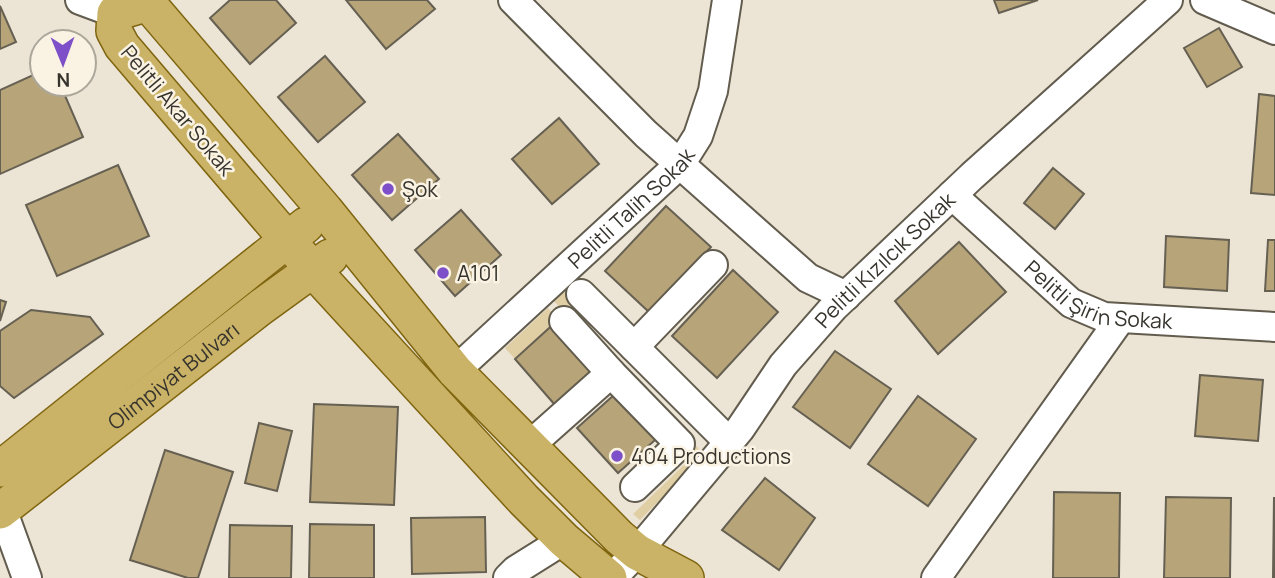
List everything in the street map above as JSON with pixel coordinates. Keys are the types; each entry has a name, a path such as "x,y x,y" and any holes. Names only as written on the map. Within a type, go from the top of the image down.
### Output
{"main road":[{"path":"120,4 152,8 325,210 455,371 619,537 637,552 685,578"},
{"name":"Pelitli Akar Sokak","path":"120,4 114,31 122,46 313,270 524,500 564,540 610,578"},
{"name":"Olimpiyat Bulvarı","path":"0,469 325,210"},
{"name":"Olimpiyat Bulvarı","path":"1,510 261,307 349,242"}],"street":[{"path":"80,0 120,4"},
{"path":"513,0 646,134 808,278 846,296"},
{"name":"Pelitli Talih Sokak","path":"455,371 681,163 698,136 713,91 727,0"},
{"name":"Pelitli Kızılcık Sokak","path":"637,552 729,442 783,365 846,296 952,195 1168,0"},
{"path":"1205,0 1275,30"},
{"name":"Pelitli Şirin Sokak","path":"952,195 1071,303 1104,317 1275,327"},
{"path":"634,347 713,265"},
{"path":"581,294 729,442"},
{"path":"936,578 1121,318"},
{"path":"564,321 680,444 635,487"},
{"path":"529,446 611,373"},
{"path":"1,510 27,578"},
{"path":"508,578 564,540"},
{"name":"Pelitli Akar Sokak","path":"610,578 637,552"}],"shaded area":[{"path":"564,292 595,322 586,333 703,453 640,520 633,514 692,454 554,301"},
{"path":"548,308 558,320 515,359 505,348"}],"building":[{"path":"230,0 276,0 296,23 250,64 210,18"},
{"path":"346,0 427,0 435,9 386,49"},
{"path":"994,0 1038,0 999,13"},
{"path":"0,6 16,42 0,49"},
{"path":"1219,28 1242,67 1207,87 1184,48"},
{"path":"325,56 365,102 318,142 278,97"},
{"path":"28,77 28,98 66,98 83,137 0,174 0,90"},
{"path":"1259,94 1275,96 1275,195 1251,193"},
{"path":"559,118 599,164 552,204 512,159"},
{"path":"398,134 439,179 392,220 352,175"},
{"path":"118,165 149,236 57,276 26,205"},
{"path":"1053,168 1084,194 1055,229 1024,203"},
{"path":"666,206 711,247 650,313 605,271"},
{"path":"461,210 501,255 455,296 415,250"},
{"path":"1166,236 1229,240 1227,291 1164,287"},
{"path":"1268,240 1275,240 1275,291 1265,291"},
{"path":"959,242 1006,292 938,354 895,301"},
{"path":"733,270 778,312 717,378 672,336"},
{"path":"0,300 6,302 0,321"},
{"path":"31,310 90,317 103,334 14,398 0,386 0,331"},
{"path":"558,320 601,364 555,405 515,359"},
{"path":"835,351 891,389 850,448 793,407"},
{"path":"1200,375 1263,380 1258,441 1195,436"},
{"path":"624,386 664,432 618,473 577,428"},
{"path":"918,396 976,439 928,506 868,464"},
{"path":"314,404 398,407 394,505 310,502"},
{"path":"259,423 292,431 277,491 245,483"},
{"path":"165,450 233,472 198,578 188,578 130,560"},
{"path":"765,478 815,518 779,570 722,530"},
{"path":"1054,492 1120,493 1119,578 1053,578"},
{"path":"1166,497 1231,498 1230,578 1164,578"},
{"path":"1274,497 1275,578 1273,578"},
{"path":"485,517 486,572 412,574 411,518"},
{"path":"310,524 374,525 374,578 309,578"},
{"path":"230,525 292,526 291,578 229,578"}],"place":[{"name":"Şok","path":"388,189"},
{"name":"A101","path":"443,273"},
{"name":"404 Productions","path":"617,456"}]}
